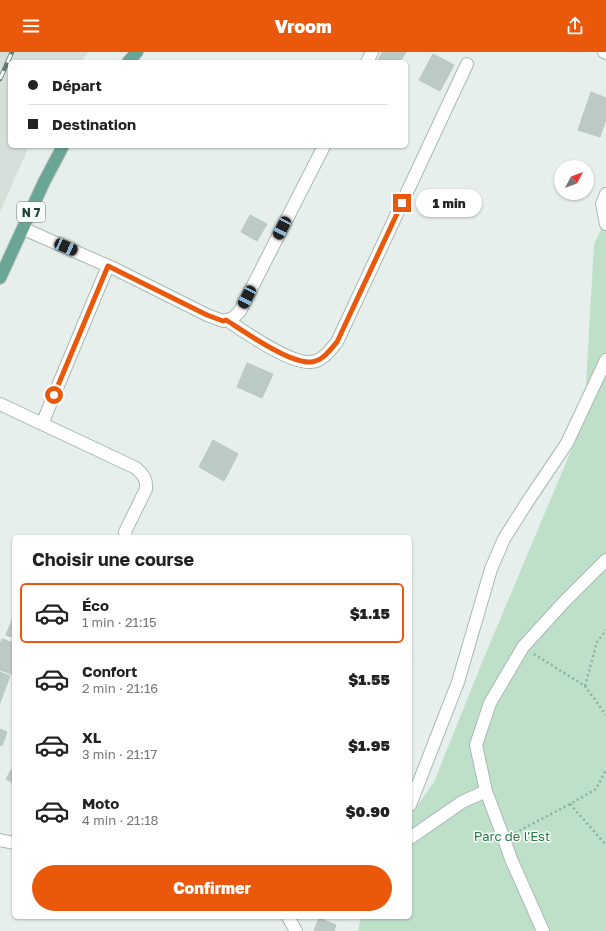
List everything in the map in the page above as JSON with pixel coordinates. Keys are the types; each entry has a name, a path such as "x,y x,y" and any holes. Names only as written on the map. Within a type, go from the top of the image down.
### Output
{"main road":[{"path":"130,60 137,52"},
{"name":"N 7","path":"0,278 24,229 44,182 63,148"}],"street":[{"path":"226,320 258,341 298,361 312,362 324,357 337,342 467,64"},
{"path":"24,229 108,266 207,315 223,321 233,318 240,311 323,148"},
{"path":"606,194 602,204 606,224"},
{"path":"42,424 108,266"},
{"path":"412,800 458,682 491,569 504,539 567,443 606,360"},
{"path":"0,404 136,468 143,475 147,481 146,489 125,532 126,535"},
{"path":"543,931 511,859 486,791 476,745 490,703 523,647 563,603 606,560"},
{"path":"412,837 462,802 486,791"},
{"path":"0,840 12,842"},
{"path":"289,919 296,931"}],"path":[{"path":"585,686 597,642 606,630"},
{"path":"523,647 585,686 606,715"},
{"path":"504,838 596,789 606,770"},
{"path":"570,804 606,845"}],"shaded area":[{"path":"0,52 88,52 82,60 8,60 8,148 28,148 0,212"}],"green space":[{"name":"Parc de l'Est","path":"606,220 606,931 358,931 361,919 412,919 412,813 434,782 483,660 584,420 594,244"}],"building":[{"path":"382,52 406,52 401,60 378,60"},
{"path":"433,54 454,65 440,91 419,80"},
{"path":"591,92 606,98 606,119 600,137 578,130"},
{"path":"250,215 267,224 257,241 241,232"},
{"path":"247,363 273,374 262,398 237,387"},
{"path":"213,440 238,454 224,481 199,467"},
{"path":"12,620 12,637 6,635"},
{"path":"2,639 12,642 12,674 0,670 0,644"},
{"path":"0,672 10,676 0,703"},
{"path":"0,729 7,732 2,746 0,745"},
{"path":"11,770 12,770 12,782 6,779"},
{"path":"319,919 336,925 334,931 314,931"}],"railway":[{"path":"8,60 12,52"},
{"path":"0,79 8,61"}],"route":[{"path":"54,395 108,266 207,315 223,321 226,320 258,341 298,361 312,362 324,357 337,342 402,203"}]}
